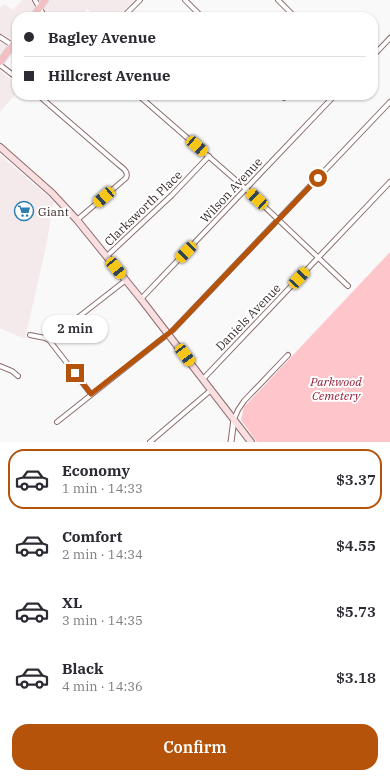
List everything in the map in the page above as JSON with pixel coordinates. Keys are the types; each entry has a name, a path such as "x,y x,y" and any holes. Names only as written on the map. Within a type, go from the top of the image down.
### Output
{"main road":[{"path":"37,12 45,0"},
{"path":"0,62 12,45"},
{"path":"0,148 52,193 77,220 168,333 251,442"}],"street":[{"path":"34,0 42,12"},
{"path":"128,12 140,0"},
{"path":"185,0 197,12"},
{"path":"278,0 290,12"},
{"path":"0,37 12,45"},
{"path":"378,51 390,38"},
{"path":"0,65 12,74"},
{"path":"44,100 127,173 126,178 77,220"},
{"path":"144,100 246,189 348,286"},
{"name":"Wilson Avenue","path":"141,299 330,100"},
{"path":"57,422 173,330 390,102"},
{"name":"Clarksworth Place","path":"107,256 172,195 209,156"},
{"name":"Daniels Avenue","path":"204,379 390,182"},
{"path":"49,340 126,280"},
{"path":"30,335 49,340 91,394"},
{"path":"231,442 234,419 238,410 244,401 288,355"},
{"path":"0,366 18,376"},
{"path":"150,442 212,390"}],"shaded area":[{"path":"22,0 134,0 123,12 91,12 87,9 85,12 12,12 12,54 0,71 0,8 4,4 13,10"},
{"path":"0,71 12,80 12,98 0,112"},
{"path":"0,155 54,201 46,247 25,339 0,328"}],"green space":[{"name":"Parkwood Cemetery","path":"390,252 390,442 257,442 241,420 244,407"}],"place":[{"name":"Giant","path":"24,211"}],"route":[{"path":"75,373 91,394 173,330 318,178"}]}
